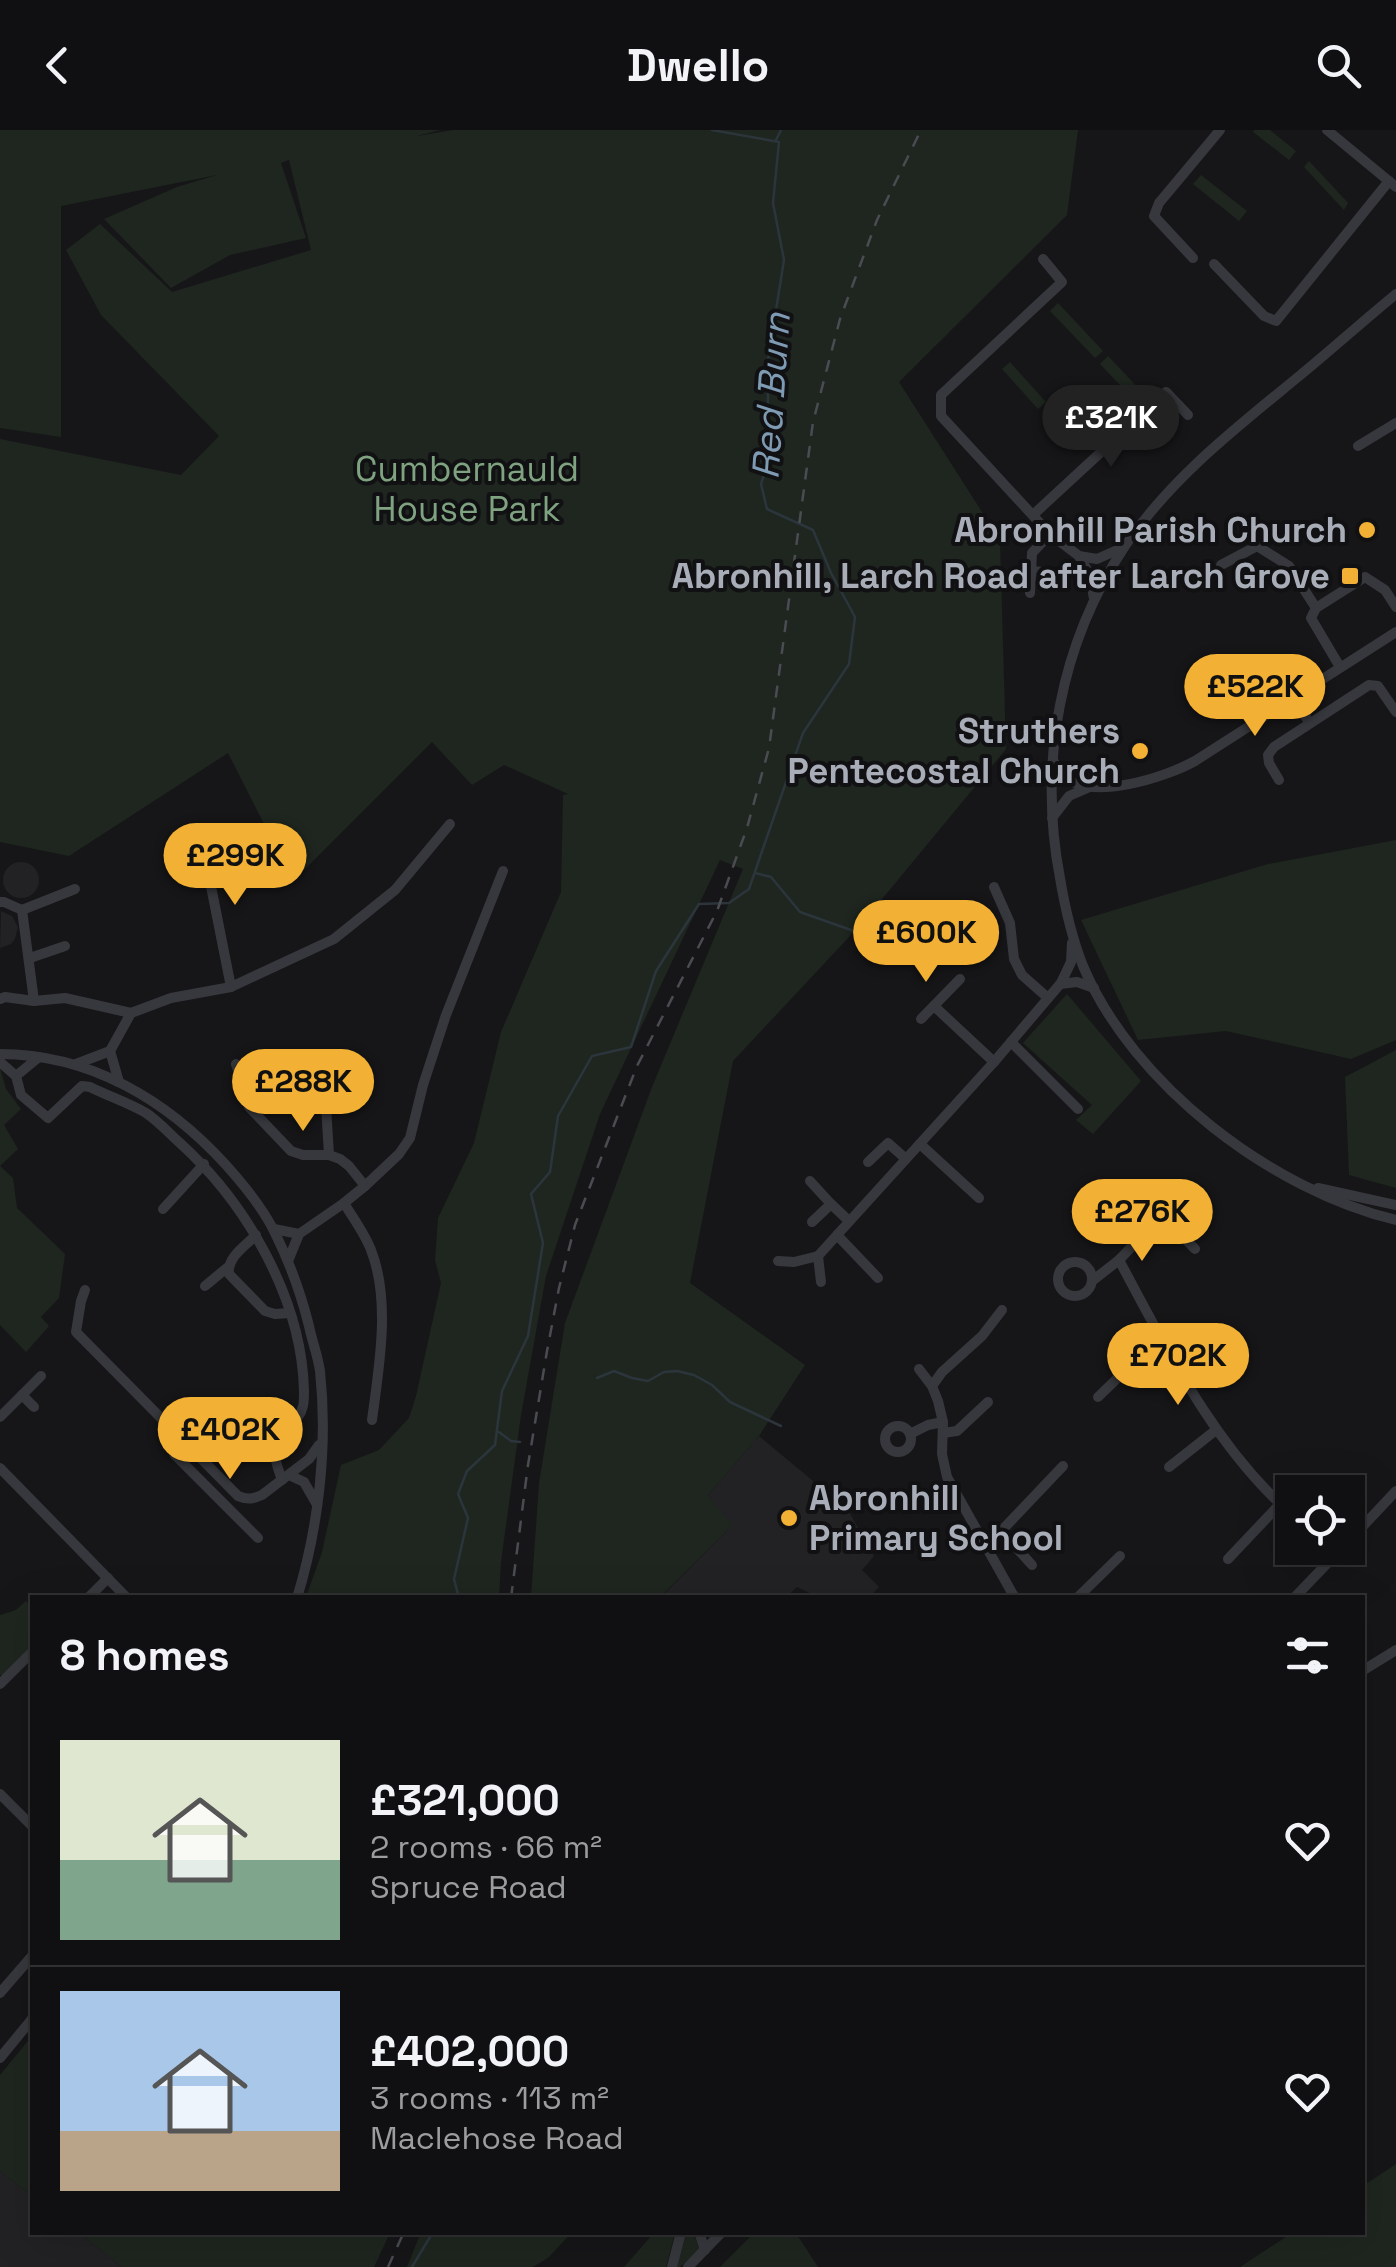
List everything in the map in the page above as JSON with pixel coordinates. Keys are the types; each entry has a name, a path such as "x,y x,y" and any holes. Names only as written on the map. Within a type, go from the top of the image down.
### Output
{"street":[{"path":"1193,258 1154,216 1159,203 1220,130"},
{"path":"1214,264 1264,316 1276,321 1392,184 1327,130"},
{"path":"1043,259 1062,282 941,395 941,416 1050,534 1079,556 1090,575 1095,601"},
{"path":"1396,294 1207,453 1172,488 1124,548 1095,601 1066,672 1052,759 1056,859 1072,931 1083,966 1115,1022 1154,1074 1242,1150 1330,1199 1396,1220"},
{"path":"1034,514 1166,392 1188,414"},
{"path":"1358,446 1396,422"},
{"path":"1249,533 1257,546 1289,566 1316,608"},
{"path":"1030,592 1032,553 1050,534"},
{"path":"1221,565 1257,546"},
{"path":"1079,556 1097,559 1124,548"},
{"path":"1030,571 1056,573"},
{"path":"1340,668 1311,618 1316,608 1365,578 1385,590 1396,607"},
{"path":"1052,759 1066,778 1092,786 1132,784 1174,772 1396,632"},
{"path":"1269,666 1310,723"},
{"path":"1279,780 1269,762 1268,755 1274,747 1369,685 1378,686 1396,712"},
{"path":"1052,818 1069,796 1092,786"},
{"path":"0,999 65,998 131,1014 170,998 231,988 334,939 394,890 450,824"},
{"path":"201,836 231,988"},
{"path":"288,1261 299,1234 365,1186 410,1138 422,1085 446,1014 503,870"},
{"path":"994,888 1010,923 1014,960 1022,974 1048,998"},
{"path":"1,899 22,910 75,889"},
{"path":"22,910 34,1001"},
{"path":"778,1261 818,1256 994,1062 1060,984 1071,962 1072,931"},
{"path":"30,958 65,946"},
{"path":"921,1019 960,979"},
{"path":"1060,984 1077,982 1095,988"},
{"path":"934,1006 994,1062"},
{"path":"75,1064 110,1051 131,1014"},
{"path":"1011,1042 1078,1109"},
{"path":"110,1051 120,1082"},
{"path":"0,1054 75,1064 150,1098 204,1141 243,1184 274,1229 301,1294 320,1369 322,1440 317,1504 298,1595"},
{"path":"323,1056 329,1155"},
{"path":"16,1076 39,1057"},
{"path":"0,1062 16,1076 20,1094 48,1118 82,1086 148,1114 204,1164 256,1235 290,1313 300,1360 304,1406 276,1445 275,1455 285,1478"},
{"path":"236,1064 249,1107 282,1143 303,1155 329,1155 349,1166 365,1186"},
{"path":"868,1162 888,1144 906,1160"},
{"path":"920,1144 979,1198"},
{"path":"164,1209 204,1164"},
{"path":"810,1181 849,1221"},
{"path":"1308,1186 1396,1206"},
{"path":"344,1203 371,1250 382,1292 372,1420"},
{"path":"812,1222 831,1204"},
{"path":"1104,1204 1140,1238"},
{"path":"1092,1281 1162,1215 1195,1248"},
{"path":"274,1229 299,1234"},
{"path":"256,1235 231,1260 229,1274 265,1311 290,1313"},
{"path":"837,1235 878,1278"},
{"path":"818,1256 821,1282"},
{"path":"1118,1260 1226,1446 1275,1499"},
{"path":"205,1286 228,1268"},
{"path":"85,1290 76,1332 245,1499 262,1495 285,1478 308,1460 322,1440"},
{"path":"932,1386 1002,1310"},
{"path":"1098,1397 1160,1337"},
{"path":"919,1369 932,1386 943,1428 942,1454 947,1476 1012,1595"},
{"path":"0,1417 41,1376"},
{"path":"22,1396 34,1407"},
{"path":"910,1434 928,1425 957,1432 988,1402"},
{"path":"1169,1468 1216,1430"},
{"path":"174,1454 258,1538"},
{"path":"986,1546 1063,1466"},
{"path":"2,1475 124,1595"},
{"path":"207,1487 218,1475"},
{"path":"285,1478 304,1482 317,1504"},
{"path":"1365,1522 1396,1492"},
{"path":"1228,1559 1275,1509"},
{"path":"1001,1531 1032,1566"},
{"path":"1080,1595 1120,1556"},
{"path":"1297,1595 1324,1565"},
{"path":"91,1595 108,1578"},
{"path":"1365,1669 1396,1650"},
{"path":"0,1684 30,1654"},
{"path":"0,1794 30,1824"},
{"path":"0,1993 30,1958"},
{"path":"0,2058 30,2020"},
{"path":"672,2267 680,2235"},
{"path":"700,2235 704,2250"},
{"path":"688,2267 719,2235"}],"shaded area":[{"path":"21,862 34,867 39,880 34,893 21,898 8,893 3,880 8,867"},
{"path":"1,911 12,916 18,927 11,944 0,948"},
{"name":"Abronhill Primary School","path":"759,1436 848,1510 874,1556 862,1570 879,1587 871,1595 814,1595 797,1587 788,1595 663,1595 731,1527 708,1495"},
{"path":"0,2171 30,2194 30,2235 82,2235 122,2267 0,2267"}],"green space":[{"name":"Cumbernauld House Park","path":"0,130 440,130 417,136 453,130 1078,130 1067,215 899,382 1000,540 1006,749 864,921 733,1061 690,1283 805,1365 759,1436 708,1495 732,1526 662,1595 531,1595 539,1483 565,1323 652,1087 743,869 720,860 600,1114 546,1276 521,1415 499,1595 307,1595 322,1552 341,1465 379,1450 409,1418 441,1283 435,1260 438,1218 474,1143 501,1032 561,892 563,795 568,794 504,765 472,785 432,742 293,881 228,753 69,856 0,842 0,439 181,475 219,436 101,315 66,250 100,224 172,292 311,250 289,160 281,163 306,238 230,255 171,288 104,219 177,187 217,175 61,206 61,437 0,428"},
{"path":"1254,130 1270,130 1296,151 1289,160"},
{"path":"1309,161 1348,203 1344,210 1304,167"},
{"path":"1201,175 1247,211 1239,221 1193,184"},
{"path":"1058,303 1103,351 1095,358 1050,311"},
{"path":"1108,356 1148,398 1140,406 1100,364"},
{"path":"1010,362 1046,402 1038,409 1002,369"},
{"path":"1052,408 1084,442 1077,449 1044,415"},
{"path":"1396,840 1396,1040 1351,1059 1226,1031 1138,1040 1081,920 1268,864"},
{"path":"1067,994 1141,1081 1093,1134 1076,1120 1092,1105 1023,1043"},
{"path":"1396,1050 1396,1188 1349,1175 1345,1077"},
{"path":"0,1068 6,1089 21,1109 4,1125 18,1149 0,1166"},
{"path":"0,1166 13,1178 17,1208 65,1254 59,1298 41,1317 49,1326 26,1352 0,1325"},
{"path":"26,1601 30,1606 30,1647 0,1675 0,1615 16,1610"},
{"path":"30,2038 30,2194 0,2171 0,2075"},
{"path":"1396,2164 1396,2267 1240,2267 1289,2235 1365,2235 1365,2185"},
{"path":"82,2235 389,2235 374,2267 122,2267"},
{"path":"420,2235 569,2235 549,2257 533,2267 407,2267"},
{"path":"652,2235 674,2235 666,2267 624,2267"},
{"path":"684,2235 694,2235 700,2249 677,2267"},
{"path":"752,2235 797,2235 818,2267 720,2267"}],"waterway":[{"name":"Red Burn","path":"458,1595 454,1579 468,1518 458,1494 467,1471 495,1445 502,1391 528,1336 543,1243 531,1194 550,1172 558,1116 592,1056 631,1047 656,971 699,904 729,903 749,889 803,733 849,664 855,617 813,530 767,509 761,484 771,454 768,360 784,260 773,203 779,142 712,130"},
{"name":"Red Burn","path":"776,140 781,130"},
{"path":"755,873 771,877 800,912 868,936"},
{"path":"597,1378 614,1371 648,1381 664,1372 694,1375 730,1402 781,1426"},
{"path":"499,1432 520,1442"},
{"name":"Red Burn","path":"412,2267 431,2235"}],"railway":[{"path":"511,1595 547,1351 575,1225 637,1066 717,911 747,828 769,748 813,422 840,319 877,220 921,130"},
{"path":"388,2267 403,2235"}],"place":[{"name":"Abronhill Parish Church","path":"1367,530"},
{"name":"Abronhill, Larch Road after Larch Grove","path":"1350,576"},
{"name":"Struthers Pentecostal Church","path":"1140,751"},
{"name":"Abronhill Primary School","path":"789,1518"}]}
